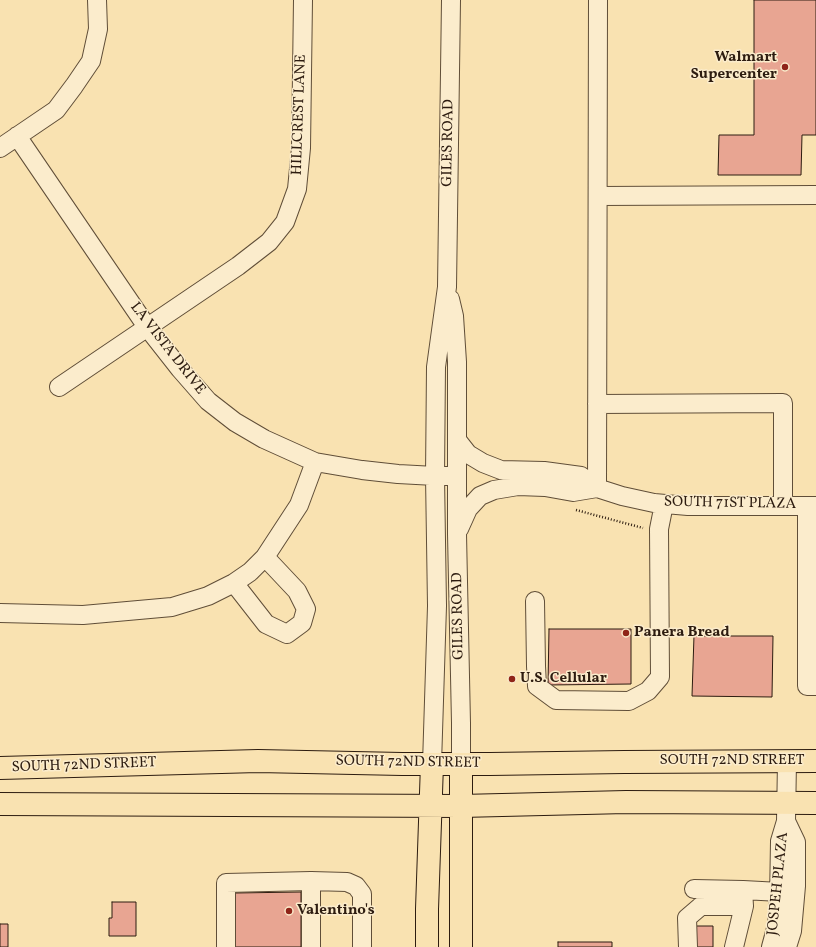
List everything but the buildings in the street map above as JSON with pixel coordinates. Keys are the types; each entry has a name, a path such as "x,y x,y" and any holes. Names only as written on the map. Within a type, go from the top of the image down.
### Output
{"main road":[{"name":"SOUTH 72ND STREET","path":"0,768 258,761 432,764 816,761"},
{"name":"GILES ROAD","path":"427,947 432,764"},
{"name":"GILES ROAD","path":"461,764 461,947"},
{"path":"0,804 461,806 626,802 786,812 816,803"}],"street":[{"path":"0,148 56,110 91,61 98,29 98,0"},
{"name":"HILLCREST LANE","path":"59,386 238,266 270,242 285,222 297,189 301,148 303,0"},
{"name":"GILES ROAD","path":"432,764 437,606 435,476 436,367 447,287 451,0"},
{"path":"597,488 598,0"},
{"name":"LA VISTA DRIVE","path":"17,136 147,327 180,369 214,406 235,422 264,439 315,462 398,474 457,476"},
{"path":"598,196 816,196"},
{"name":"GILES ROAD","path":"447,287 454,316 457,362 457,534 461,764"},
{"path":"597,404 783,403 783,506"},
{"name":"SOUTH 71ST PLAZA","path":"457,440 468,454 483,463 500,470 544,471 582,476 597,488 622,496 654,503 688,506 812,506"},
{"path":"0,613 83,615 172,608 208,596 234,583 250,572 265,557 299,504 315,462"},
{"name":"SOUTH 71ST PLAZA","path":"457,534 468,509 480,496 494,490 518,486 545,487 573,492 597,488"},
{"path":"535,601 537,686 556,700 629,701 648,691 660,677 659,529 664,504"},
{"path":"812,506 812,575 807,686 816,686"},
{"path":"234,583 266,624 287,634 302,623 306,609 297,591 265,557"},
{"name":"JOSPEH PLAZA","path":"771,947 777,925 780,892 780,841 786,812 787,761"},
{"name":"JOSPEH PLAZA","path":"786,812 796,842 796,886 792,931 787,947"},
{"path":"311,881 311,947"},
{"path":"226,947 226,883 311,881 347,882 356,886 362,894 362,947"},
{"path":"694,889 744,898"},
{"path":"688,947 687,918 701,906 780,892"},
{"path":"734,947 744,898"}],"path":[{"path":"570,508 648,529"}],"place":[{"name":"Walmart Supercenter","path":"785,67"},
{"name":"Panera Bread","path":"626,633"},
{"name":"U.S. Cellular","path":"512,679"},
{"name":"Valentino's","path":"289,911"}]}
